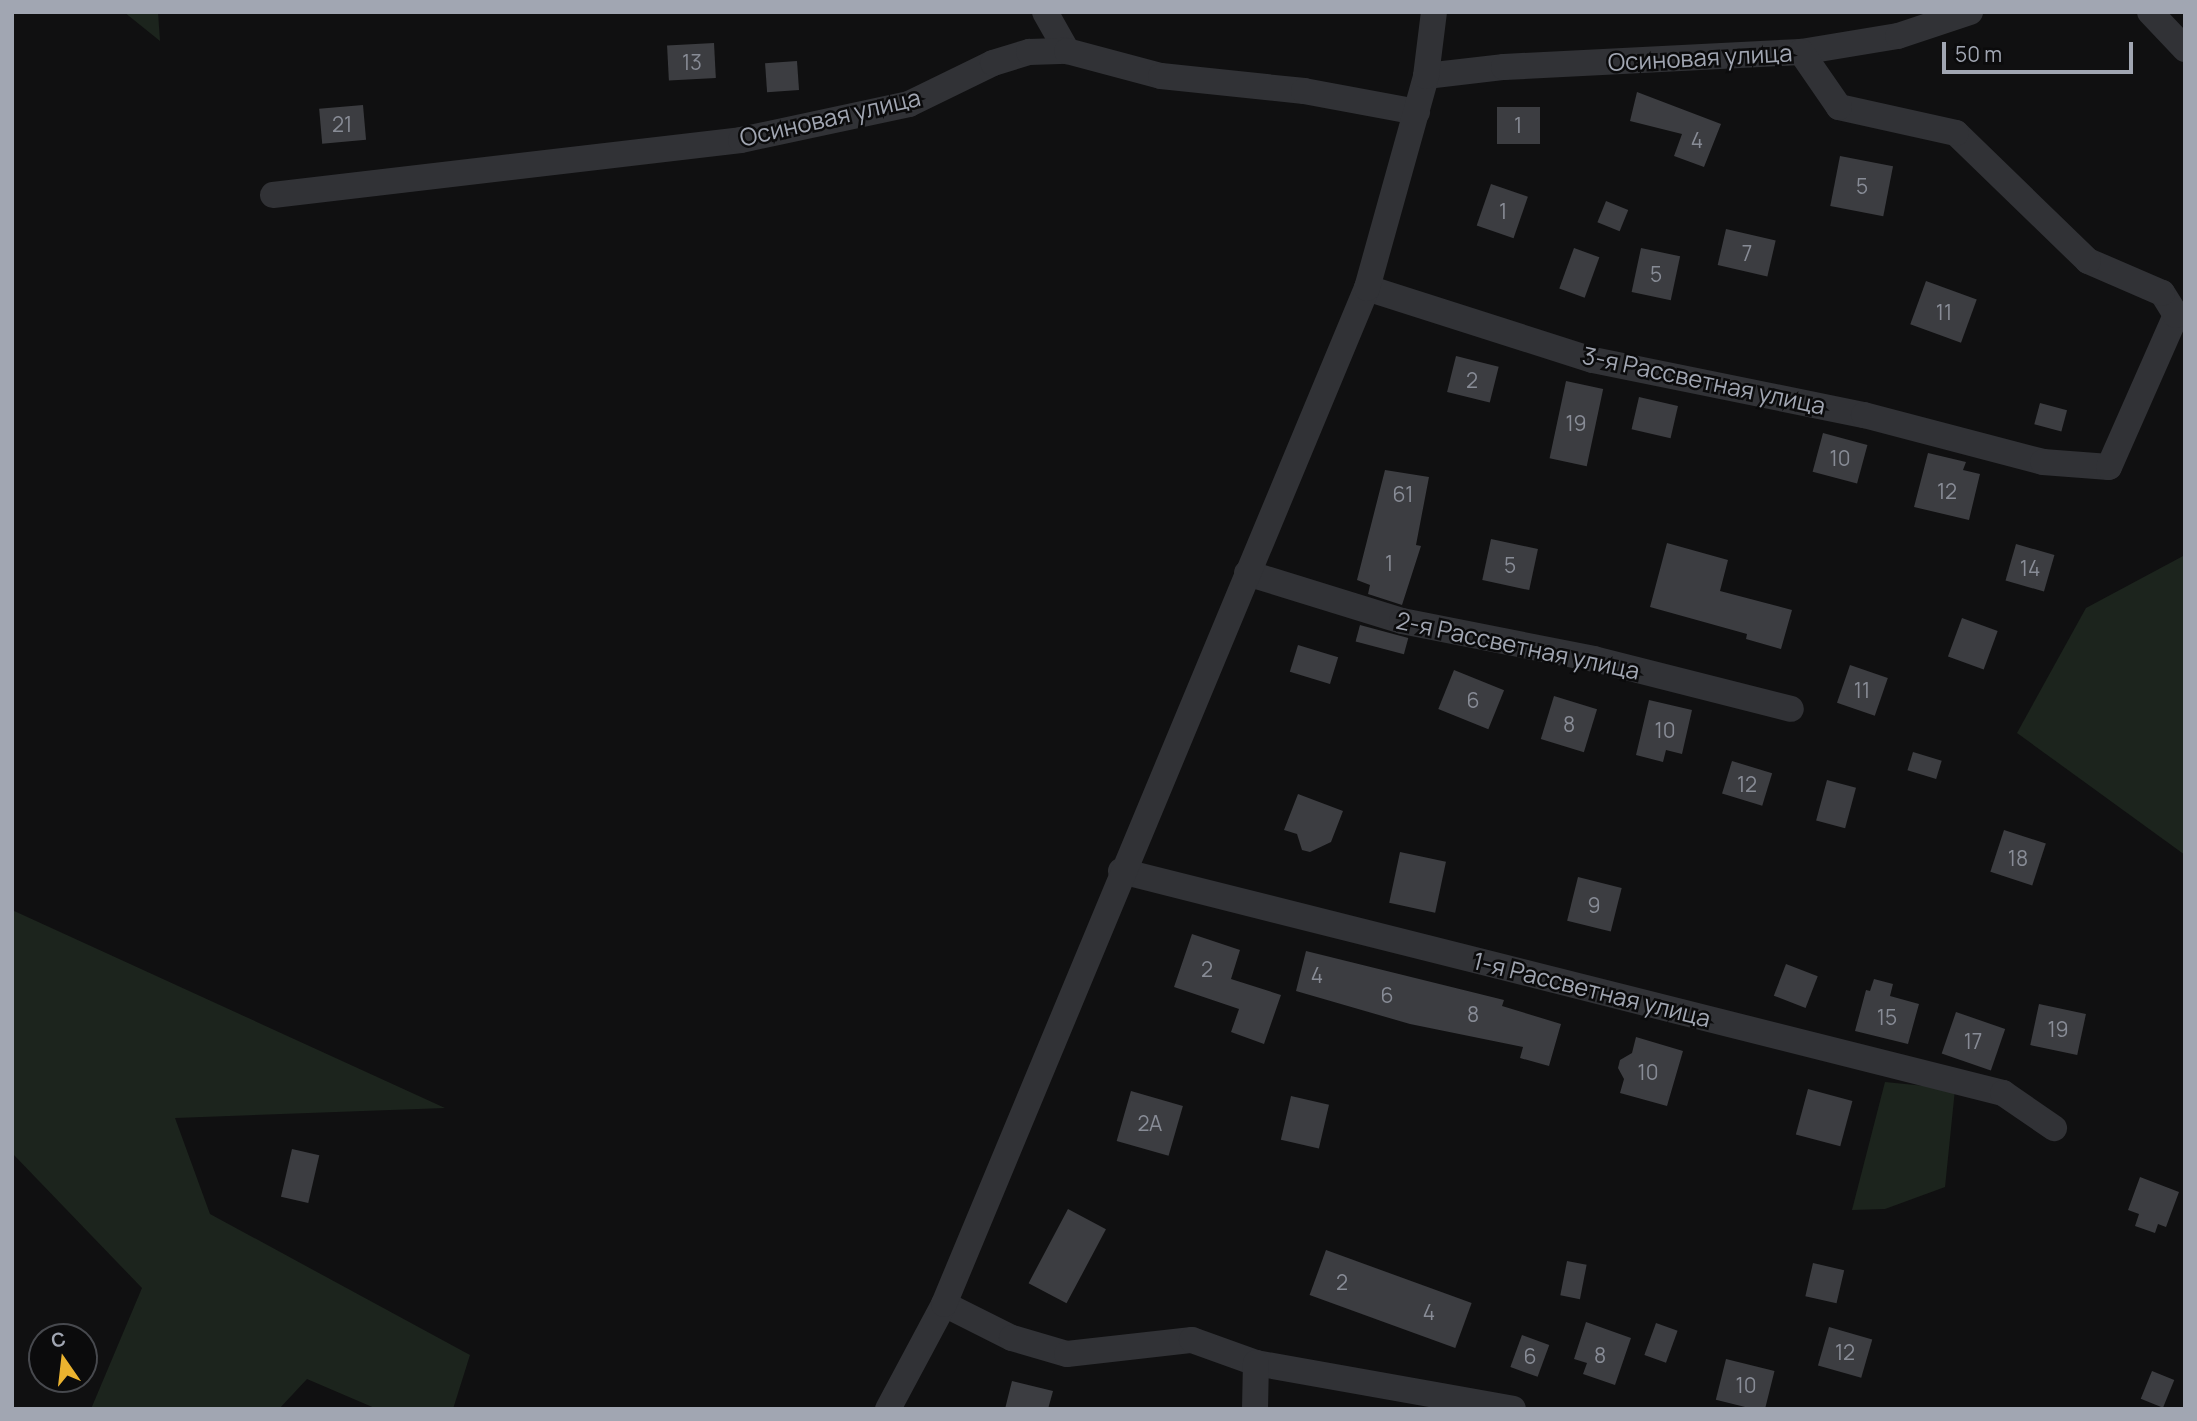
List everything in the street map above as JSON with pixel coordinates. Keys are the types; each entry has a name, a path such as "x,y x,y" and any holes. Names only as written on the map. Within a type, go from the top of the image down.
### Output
{"street":[{"path":"1045,12 1067,51"},
{"path":"888,1409 944,1304 1121,871 1367,288 1426,76 1434,12"},
{"name":"Осиновая улица","path":"1426,76 1504,67 1801,52 1898,36 1970,12"},
{"path":"2150,12 2185,49"},
{"name":"Осиновая улица","path":"273,195 741,140 909,104 1029,52 1067,51 1161,76 1304,91 1417,112"},
{"name":"3-я Рассветная улица","path":"1367,288 1592,360 1864,415 2043,462 2109,467 2176,315 2162,293 2088,261 1956,132 1839,107 1801,52"},
{"name":"2-я Рассветная улица","path":"1247,573 1402,621 1594,659 1791,709"},
{"name":"1-я Рассветная улица","path":"1121,871 2003,1093 2054,1128"},
{"path":"944,1304 1012,1338 1067,1354 1192,1340 1256,1363 1513,1409"},
{"path":"1255,1409 1256,1363"}],"shaded area":[{"path":"124,12 158,12 160,41"},
{"path":"2185,555 2185,855 2017,733 2086,608"},
{"path":"12,910 445,1108 175,1118 210,1214 470,1355 453,1409 377,1409 307,1379 279,1409 91,1409 142,1288 12,1153"},
{"path":"1885,1082 1955,1089 1945,1187 1885,1209 1852,1210"}],"building":[{"path":"714,43 716,78 669,80 667,45"},
{"path":"797,61 799,90 767,92 765,63"},
{"path":"1637,92 1721,124 1704,167 1674,156 1682,134 1630,121"},
{"path":"363,105 366,140 322,144 319,109"},
{"path":"1497,107 1540,107 1540,144 1497,144"},
{"path":"1840,156 1893,166 1883,216 1830,206"},
{"path":"1491,184 1528,197 1514,238 1477,226"},
{"path":"1606,201 1628,210 1620,231 1597,222"},
{"path":"1726,229 1776,240 1767,277 1718,265"},
{"path":"1574,248 1599,257 1585,298 1559,288"},
{"path":"1641,248 1680,256 1671,300 1632,292"},
{"path":"1926,281 1977,299 1961,343 1910,324"},
{"path":"1456,356 1499,367 1490,403 1447,392"},
{"path":"1566,381 1603,389 1587,466 1550,458"},
{"path":"1639,397 1678,406 1671,438 1632,429"},
{"path":"2040,403 2067,410 2061,431 2034,424"},
{"path":"1823,433 1867,445 1857,484 1813,472"},
{"path":"1928,453 1966,462 1963,470 1980,474 1969,520 1914,507"},
{"path":"1385,470 1429,477 1416,545 1421,546 1402,605 1368,594 1370,585 1357,580"},
{"path":"1491,539 1538,549 1529,590 1482,580"},
{"path":"1667,543 1728,560 1720,591 1792,610 1781,649 1746,639 1747,634 1650,607"},
{"path":"2016,544 2054,555 2044,592 2006,581"},
{"path":"1962,618 1998,631 1984,670 1948,657"},
{"path":"1360,625 1408,638 1404,654 1356,641"},
{"path":"1298,645 1338,657 1330,684 1290,672"},
{"path":"1850,665 1888,678 1875,716 1837,703"},
{"path":"1454,670 1504,690 1488,729 1438,709"},
{"path":"1554,696 1597,709 1584,752 1541,739"},
{"path":"1649,700 1692,710 1682,754 1666,750 1663,762 1636,755"},
{"path":"1913,752 1942,761 1936,779 1907,770"},
{"path":"1732,761 1772,773 1762,806 1722,794"},
{"path":"1827,780 1856,788 1845,828 1816,821"},
{"path":"1298,794 1343,811 1331,842 1310,852 1302,850 1297,834 1284,830"},
{"path":"2004,830 2046,844 2032,885 1990,872"},
{"path":"1400,852 1446,862 1435,913 1389,903"},
{"path":"1578,877 1622,888 1611,932 1567,921"},
{"path":"1192,934 1240,950 1231,979 1281,995 1264,1044 1231,1032 1239,1009 1174,987"},
{"path":"1306,951 1504,1000 1502,1006 1561,1024 1549,1066 1520,1058 1523,1047 1410,1024 1296,991"},
{"path":"1786,964 1818,976 1806,1008 1774,996"},
{"path":"1874,979 1893,984 1890,996 1919,1004 1908,1044 1855,1031 1866,990 1870,991"},
{"path":"2039,1004 2086,1014 2077,1055 2030,1045"},
{"path":"1956,1012 2005,1029 1991,1071 1942,1054"},
{"path":"1636,1037 1683,1051 1667,1106 1620,1093 1624,1079 1618,1068 1620,1060 1632,1053"},
{"path":"1808,1089 1852,1101 1840,1146 1796,1134"},
{"path":"1131,1091 1183,1106 1169,1156 1117,1141"},
{"path":"1291,1096 1329,1105 1319,1149 1281,1140"},
{"path":"292,1149 319,1155 308,1203 281,1197"},
{"path":"2140,1177 2179,1192 2166,1227 2158,1224 2155,1233 2135,1226 2139,1214 2128,1210"},
{"path":"1068,1209 1106,1229 1067,1303 1029,1283"},
{"path":"1326,1250 1472,1303 1455,1348 1310,1295"},
{"path":"1567,1261 1587,1265 1580,1299 1560,1295"},
{"path":"1813,1263 1844,1270 1837,1303 1805,1296"},
{"path":"1586,1322 1631,1338 1615,1385 1583,1374 1587,1363 1574,1359"},
{"path":"1656,1323 1678,1331 1666,1363 1644,1355"},
{"path":"1829,1327 1872,1339 1861,1378 1818,1365"},
{"path":"1522,1335 1549,1345 1538,1377 1510,1367"},
{"path":"1726,1359 1775,1371 1765,1409 1753,1409 1716,1400"},
{"path":"2152,1371 2174,1380 2163,1408 2141,1399"},
{"path":"1012,1381 1053,1391 1048,1409 1005,1409"}]}
